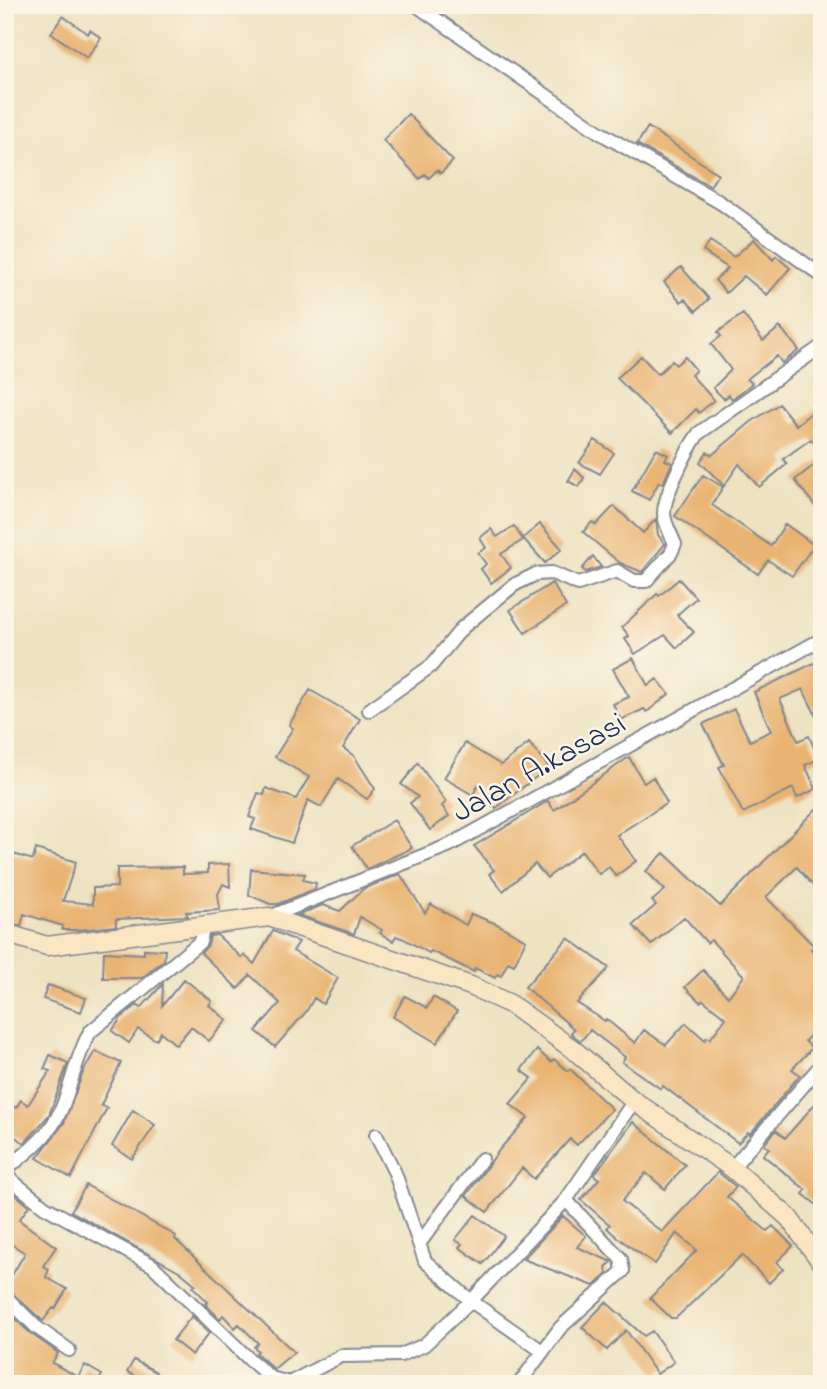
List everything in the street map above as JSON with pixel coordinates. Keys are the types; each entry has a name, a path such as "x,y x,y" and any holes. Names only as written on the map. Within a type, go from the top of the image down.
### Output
{"main road":[{"path":"5,933 47,946 136,937 204,924 269,917 471,986 510,1004 574,1050 634,1101 732,1168 788,1217 822,1263"}],"street":[{"path":"416,5 599,132 721,203 822,276"},
{"path":"369,709 431,666 461,628 514,585 536,574 552,573 578,584 617,571 634,581 646,580 671,554 675,544 664,515 665,504 686,452 699,433 822,346"},
{"name":"Jalan A.kasasi","path":"269,917 450,845 822,639"},
{"path":"5,1169 45,1136 61,1111 79,1050 90,1032 200,942 204,924"},
{"path":"732,1168 822,1064"},
{"path":"5,1175 45,1207 152,1265 271,1378 289,1383 341,1356 401,1355 429,1341 471,1301 566,1200 634,1101"},
{"path":"376,1135 395,1173 425,1261 471,1301 542,1351"},
{"path":"5,1150 17,1161"},
{"path":"419,1244 482,1159"},
{"path":"519,1384 542,1351 574,1314 624,1271 621,1259 566,1200"},
{"path":"5,1296 36,1328 69,1350"}],"building":[{"path":"63,16 88,34 90,30 101,38 87,58 51,33"},
{"path":"408,114 453,161 441,173 437,170 429,178 425,174 420,179 383,140"},
{"path":"648,127 718,174 710,186 637,144"},
{"path":"754,239 773,260 776,256 790,268 767,295 744,276 726,293 715,280 728,268 703,251 710,241 734,257"},
{"path":"681,267 709,299 696,311 685,299 681,302 664,282"},
{"path":"743,314 763,341 780,327 799,350 782,363 777,356 747,379 752,383 745,389 732,399 729,395 724,399 713,388 731,370 711,344 721,336 718,332"},
{"path":"641,356 658,374 672,361 676,365 685,357 696,370 691,375 714,400 699,413 696,409 672,433 617,378"},
{"path":"779,404 796,425 815,410 822,417 822,452 811,439 783,459 787,464 759,487 739,464 724,486 700,462 707,452 712,455 751,422"},
{"path":"595,440 614,453 600,474 579,463"},
{"path":"656,449 668,455 665,460 672,463 663,484 659,482 649,500 632,491"},
{"path":"822,459 822,515 795,480"},
{"path":"575,469 584,478 579,487 568,481"},
{"path":"703,475 723,487 712,505 771,546 785,524 814,545 792,576 768,560 758,574 675,516"},
{"path":"614,506 643,533 656,519 658,535 665,544 642,572 620,563 583,532 592,522 596,525"},
{"path":"540,524 562,549 545,563 523,538"},
{"path":"514,526 523,540 501,554 511,568 491,583 481,569 486,564 478,553 486,548 480,538 491,529 497,537"},
{"path":"593,556 601,567 586,572 582,569"},
{"path":"679,579 696,598 677,615 694,632 677,648 665,635 635,654 625,639 629,636 622,627 657,594 659,596"},
{"path":"552,583 566,606 525,633 510,610"},
{"path":"633,658 648,686 657,679 669,694 647,712 644,709 621,720 613,704 629,697 613,669"},
{"path":"822,659 822,728 803,689 780,699 798,741 809,736 819,759 805,765 816,789 797,798 793,788 743,813 719,767 724,765 703,724 734,709 750,741 771,731 754,692"},
{"path":"310,690 360,719 343,748 354,756 375,789 367,799 338,779 321,807 308,800 292,843 251,829 255,819 249,817 258,793 264,795 266,788 296,799 309,777 275,757 293,728 289,725"},
{"path":"465,743 501,765 529,743 549,767 496,808 478,785 473,795 444,778"},
{"path":"629,757 644,783 653,777 667,803 617,835 636,861 616,876 609,867 599,874 582,851 547,878 535,864 503,891 489,874 494,870 474,846 548,801 554,810"},
{"path":"418,763 446,802 442,806 449,816 430,830 410,803 418,797 401,784"},
{"path":"822,803 822,896 797,867 766,897 814,946 811,949 822,959 822,1022 805,1041 812,1048 792,1069 800,1075 750,1134 748,1132 738,1143 663,1086 661,1089 622,1062 625,1057 590,1030 581,1041 574,1036 571,1033 574,1029 525,987 568,938 609,968 577,1003 605,1021 606,1019 635,1043 644,1030 666,1045 686,1023 705,1040 707,1037 710,1039 726,1018 703,1000 700,1002 685,987 703,970 728,997 744,976 711,940 707,943 684,917 651,945 633,925 656,905 652,901 665,890 646,871 664,853 720,906"},
{"path":"394,820 412,848 367,869 352,846"},
{"path":"36,849 76,862 63,901 93,904 93,888 117,887 117,868 183,867 183,874 208,873 208,865 229,864 230,887 223,884 218,894 220,910 186,912 188,916 116,919 116,926 79,930 62,930 63,926 24,914 21,926 5,922 5,858 8,859 10,853 33,860"},
{"path":"251,869 305,874 303,880 316,883 315,889 278,904 270,904 249,895"},
{"path":"400,874 425,913 431,904 466,925 471,914 526,940 514,965 508,962 501,976 497,974 495,978 475,968 474,972 431,951 429,953 396,936 393,941 380,933 382,930 360,917 354,934 298,915 323,905 340,911 363,889"},
{"path":"273,931 299,942 293,951 338,978 323,1004 314,998 306,1012 275,1047 256,1031 280,1003 250,975 238,989 201,953 208,945 210,936 217,935 242,958 244,955 254,964"},
{"path":"144,949 165,950 164,960 142,978 103,978 104,952 144,954"},
{"path":"184,979 212,1001 209,1005 227,1020 209,1041 191,1027 176,1045 161,1032 156,1040 138,1029 129,1043 112,1031 121,1018 137,1005 141,1008 163,984 162,1006"},
{"path":"48,985 86,998 81,1012 43,999"},
{"path":"405,996 427,1008 433,997 457,1011 437,1043 393,1017"},
{"path":"537,1050 551,1062 554,1059 568,1071 570,1069 612,1109 577,1145 570,1139 534,1179 522,1168 487,1212 466,1196 500,1149 528,1118 510,1104 532,1078 521,1070"},
{"path":"95,1051 121,1063 101,1105 107,1108 71,1178 37,1158 64,1123 84,1070"},
{"path":"50,1055 68,1063 49,1115 25,1143 5,1131 5,1102 16,1108 21,1100 28,1105 50,1071 44,1069"},
{"path":"822,1096 822,1209 803,1194 806,1190 763,1155 769,1148 764,1145 776,1130 785,1138"},
{"path":"133,1110 155,1125 132,1159 112,1146"},
{"path":"633,1122 685,1165 665,1189 646,1173 622,1201 662,1232 718,1172 736,1187 727,1197 767,1231 773,1226 793,1246 777,1262 783,1269 769,1283 742,1255 676,1318 671,1318 650,1298 697,1250 677,1233 655,1264 618,1238 607,1228 610,1225 581,1200 599,1179 594,1175"},
{"path":"86,1185 176,1236 175,1239 294,1352 274,1369 256,1353 258,1351 254,1347 258,1343 239,1324 235,1328 223,1315 220,1319 193,1287 196,1285 179,1271 71,1211"},
{"path":"15,1194 29,1206 19,1220 56,1247 43,1266 49,1269 46,1277 67,1289 55,1309 53,1308 43,1321 5,1287 25,1253 5,1240 5,1207"},
{"path":"475,1215 504,1236 483,1264 459,1247 462,1244 455,1240"},
{"path":"563,1216 586,1236 577,1247 612,1262 606,1267 607,1274 594,1286 523,1259"},
{"path":"606,1302 644,1336 652,1331 674,1362 657,1374 626,1330 607,1350 582,1327"},
{"path":"5,1309 30,1333 58,1353 52,1363 78,1377 85,1365 102,1375 97,1384 5,1384"},
{"path":"192,1316 209,1333 192,1355 173,1340"},
{"path":"134,1360 156,1372 149,1384 127,1372"}]}
